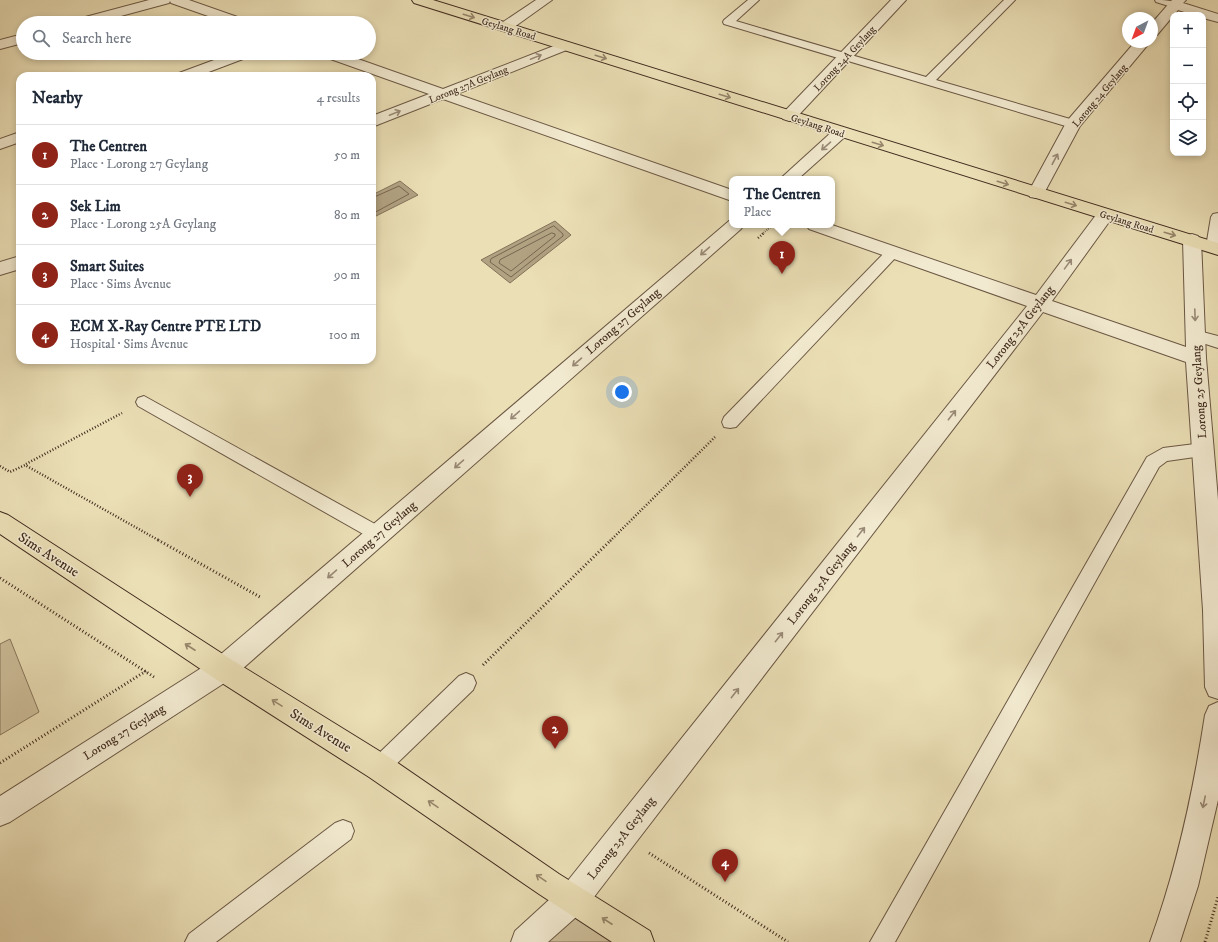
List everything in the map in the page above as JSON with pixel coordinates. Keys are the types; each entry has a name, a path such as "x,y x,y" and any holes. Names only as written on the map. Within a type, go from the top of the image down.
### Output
{"main road":[{"name":"Geylang Road","path":"419,0 1105,215 1215,248"},
{"name":"Sims Avenue","path":"0,522 223,669 379,767 639,942"}],"street":[{"path":"105,16 164,0"},
{"path":"176,0 221,16"},
{"path":"505,27 545,0"},
{"name":"Lorong 24A Geylang","path":"789,116 899,0"},
{"path":"1158,25 1177,2 1218,18"},
{"path":"0,45 16,40"},
{"name":"Lorong 27A Geylang","path":"376,120 564,46"},
{"name":"Lorong 24 Geylang","path":"1036,193 1073,124 1138,48"},
{"path":"195,72 227,60"},
{"path":"347,60 729,195"},
{"path":"791,176 841,132"},
{"path":"0,144 16,138"},
{"name":"Lorong 25A Geylang","path":"526,942 573,899 1040,303 1105,215"},
{"name":"Lorong 27 Geylang","path":"0,812 223,669 732,228"},
{"path":"824,228 1196,358"},
{"name":"Lorong 25 Geylang","path":"1192,240 1196,358 1215,604 1218,687"},
{"path":"0,269 16,263"},
{"path":"1165,942 1194,850 1208,786 1218,715"}],"lane":[{"path":"754,0 728,22 1073,124"},
{"path":"928,81 1010,0"},
{"path":"1160,0 1177,2"},
{"path":"1215,248 1218,217"},
{"path":"730,422 893,252"},
{"path":"1195,335 1218,342"},
{"path":"144,402 378,534"},
{"path":"882,942 1153,462 1163,455 1203,450"},
{"path":"379,767 466,683"},
{"path":"197,942 343,831"}],"path":[{"path":"0,466 10,472 144,402"},
{"path":"466,683 730,422"},
{"path":"25,465 263,599"},
{"path":"0,578 146,671 181,696"},
{"path":"0,763 146,671"},
{"path":"622,836 788,942"},
{"path":"1205,942 1218,897"}],"shaded area":[{"path":"10,639 39,712 0,735 0,644"},
{"path":"573,899 639,942 526,942"}],"water":[{"path":"400,181 418,195 376,216 376,193"},
{"path":"555,221 571,235 510,283 481,260"}],"place":[{"name":"The Centren","path":"782,274"},
{"name":"Smart Suites","path":"190,497"},
{"name":"Sek Lim","path":"555,749"},
{"name":"ECM X-Ray Centre PTE LTD","path":"725,882"}]}
